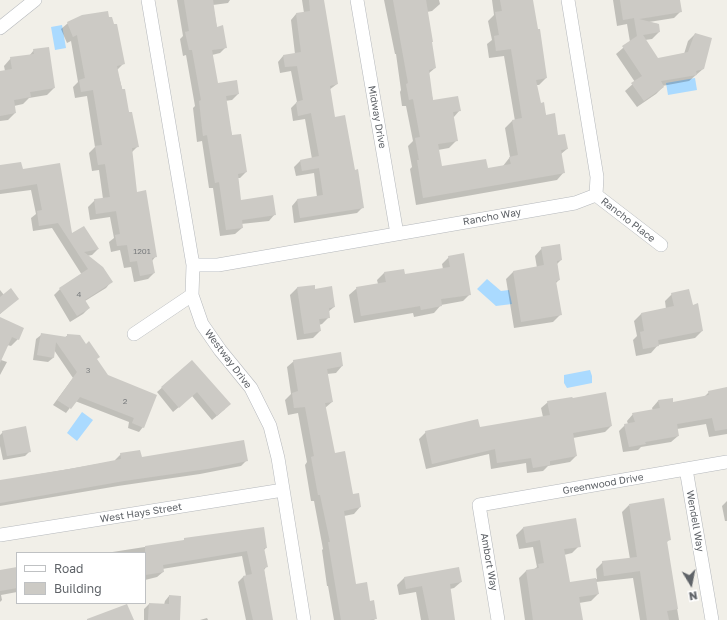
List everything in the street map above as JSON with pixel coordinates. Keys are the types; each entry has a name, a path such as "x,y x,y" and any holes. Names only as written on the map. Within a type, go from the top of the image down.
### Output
{"street":[{"path":"0,28 35,0"},
{"name":"Westway Drive","path":"148,0 193,265 192,295 202,324 220,350 251,388 270,426 278,458 304,620"},
{"name":"Midway Drive","path":"357,0 397,234"},
{"path":"568,0 597,177 596,195"},
{"name":"Rancho Way","path":"193,265 218,265 397,234 575,203 596,195"},
{"name":"Rancho Place","path":"596,195 661,245"},
{"path":"134,334 192,295"},
{"name":"Greenwood Drive","path":"479,505 727,462"},
{"name":"Wendell Way","path":"686,469 712,620"},
{"name":"West Hays Street","path":"0,535 283,490"},
{"name":"Ambort Way","path":"479,505 498,620"}],"water":[{"path":"62,25 66,48 55,50 51,27"},
{"path":"695,78 697,90 668,95 666,83"},
{"path":"487,279 501,291 509,290 512,304 496,306 477,289"},
{"path":"590,370 592,383 567,388 564,383 564,375"},
{"path":"82,412 93,420 77,441 67,433"}],"building":[{"path":"184,0 213,0 217,27 223,25 227,48 212,50 218,83 237,80 239,94 226,96 232,135 241,134 247,172 238,174 241,200 273,195 276,215 242,220 243,228 226,230 219,182 215,183 207,135 203,136 199,101 201,100 192,50 189,50 185,32 189,31"},
{"path":"309,0 324,0 338,84 330,86 335,117 345,115 355,170 358,169 364,208 300,218 297,199 323,195 319,168 302,171 300,160 319,156 311,113 298,116 296,102 303,100 297,66 285,67 283,55 301,52 296,13 310,11"},
{"path":"393,0 426,0 436,68 429,70 433,100 458,96 461,111 453,112 458,141 438,144 442,166 486,159 488,168 511,164 509,157 518,155 512,120 522,118 511,49 496,51 494,36 499,35 495,12 502,11 500,0 533,0 538,29 540,29 547,78 536,80 541,103 544,102 546,115 555,113 558,135 565,134 568,149 561,150 565,173 423,198 415,138 420,137 413,99 409,100 406,84 408,83"},
{"path":"620,0 680,0 682,12 639,19 659,24 660,32 643,35 658,58 688,52 695,33 712,38 704,69 696,71 697,75 661,81 664,87 644,101 631,83 642,76 622,46 637,36 634,18 623,20"},
{"path":"108,11 109,17 112,17 114,24 117,24 125,64 117,66 122,89 125,89 129,112 132,112 139,147 132,148 137,192 146,190 157,257 152,258 155,273 140,276 137,261 130,262 127,245 117,246 115,235 120,234 116,211 96,214 94,199 110,197 105,164 98,165 95,146 102,145 93,90 81,92 79,80 85,78 77,35 73,37 67,22 82,15"},
{"path":"49,47 55,88 30,92 31,97 14,100 16,113 0,116 0,71 12,69 10,57 34,54 33,49"},
{"path":"21,162 23,169 60,163 72,233 84,226 99,249 84,252 103,267 113,282 85,300 90,308 77,316 59,288 88,269 58,223 39,226 37,211 42,210 37,184 0,190 0,165"},
{"path":"560,244 562,260 557,261 560,280 556,281 562,315 521,322 513,271 544,265 541,247"},
{"path":"464,253 471,295 441,299 442,306 421,310 420,306 361,316 356,287 386,282 384,272 404,269 405,274 450,267 448,256"},
{"path":"315,285 315,289 332,286 335,307 329,308 330,318 319,319 321,331 304,334 297,287"},
{"path":"11,288 19,299 0,314 0,297"},
{"path":"689,289 693,305 698,303 703,331 658,340 659,346 643,349 640,332 644,331 641,313 674,306 671,293"},
{"path":"0,317 24,328 19,340 12,337 0,363"},
{"path":"41,333 67,337 67,334 80,335 86,344 89,341 100,357 97,359 108,375 157,395 144,428 132,423 134,418 80,397 71,409 57,400 77,372 56,342 54,358 37,355"},
{"path":"341,352 343,366 327,369 333,402 325,403 335,453 345,451 353,494 359,493 361,507 344,511 356,584 367,582 370,601 374,600 377,619 369,620 341,620 328,542 330,542 320,495 318,495 311,457 314,456 305,407 294,408 292,393 298,391 293,360"},
{"path":"192,360 231,404 217,416 197,392 179,408 161,387"},
{"path":"727,387 727,429 715,431 712,418 677,424 679,436 645,442 646,444 629,447 624,424 635,422 632,413 660,408 658,400 673,398 673,402 709,395 708,391"},
{"path":"606,392 612,426 573,433 577,456 550,461 550,465 533,468 531,458 497,463 495,449 432,464 425,431 478,419 480,427 550,415 547,401"},
{"path":"26,426 31,452 7,456 2,431"},
{"path":"244,440 248,461 0,503 0,480 121,459 120,453 140,450 142,457"},
{"path":"664,498 671,540 667,541 678,609 667,611 669,620 647,620 640,571 604,576 602,561 637,557 629,504"},
{"path":"576,518 581,547 564,549 570,582 596,578 599,594 579,597 583,620 533,620 526,570 539,568 538,564 544,563 540,540 526,543 523,527"},
{"path":"264,527 267,548 264,548 268,567 264,568 273,620 253,620 243,576 252,574 247,551 163,565 164,572 146,575 145,546 184,540 184,538"},
{"path":"16,567 16,588 0,591 0,570"},
{"path":"459,567 462,582 450,584 455,620 429,620 422,586 406,589 404,577"},
{"path":"169,595 181,596 180,620 148,620 149,603 169,604"},
{"path":"127,604 134,620 87,620 87,619"}]}
